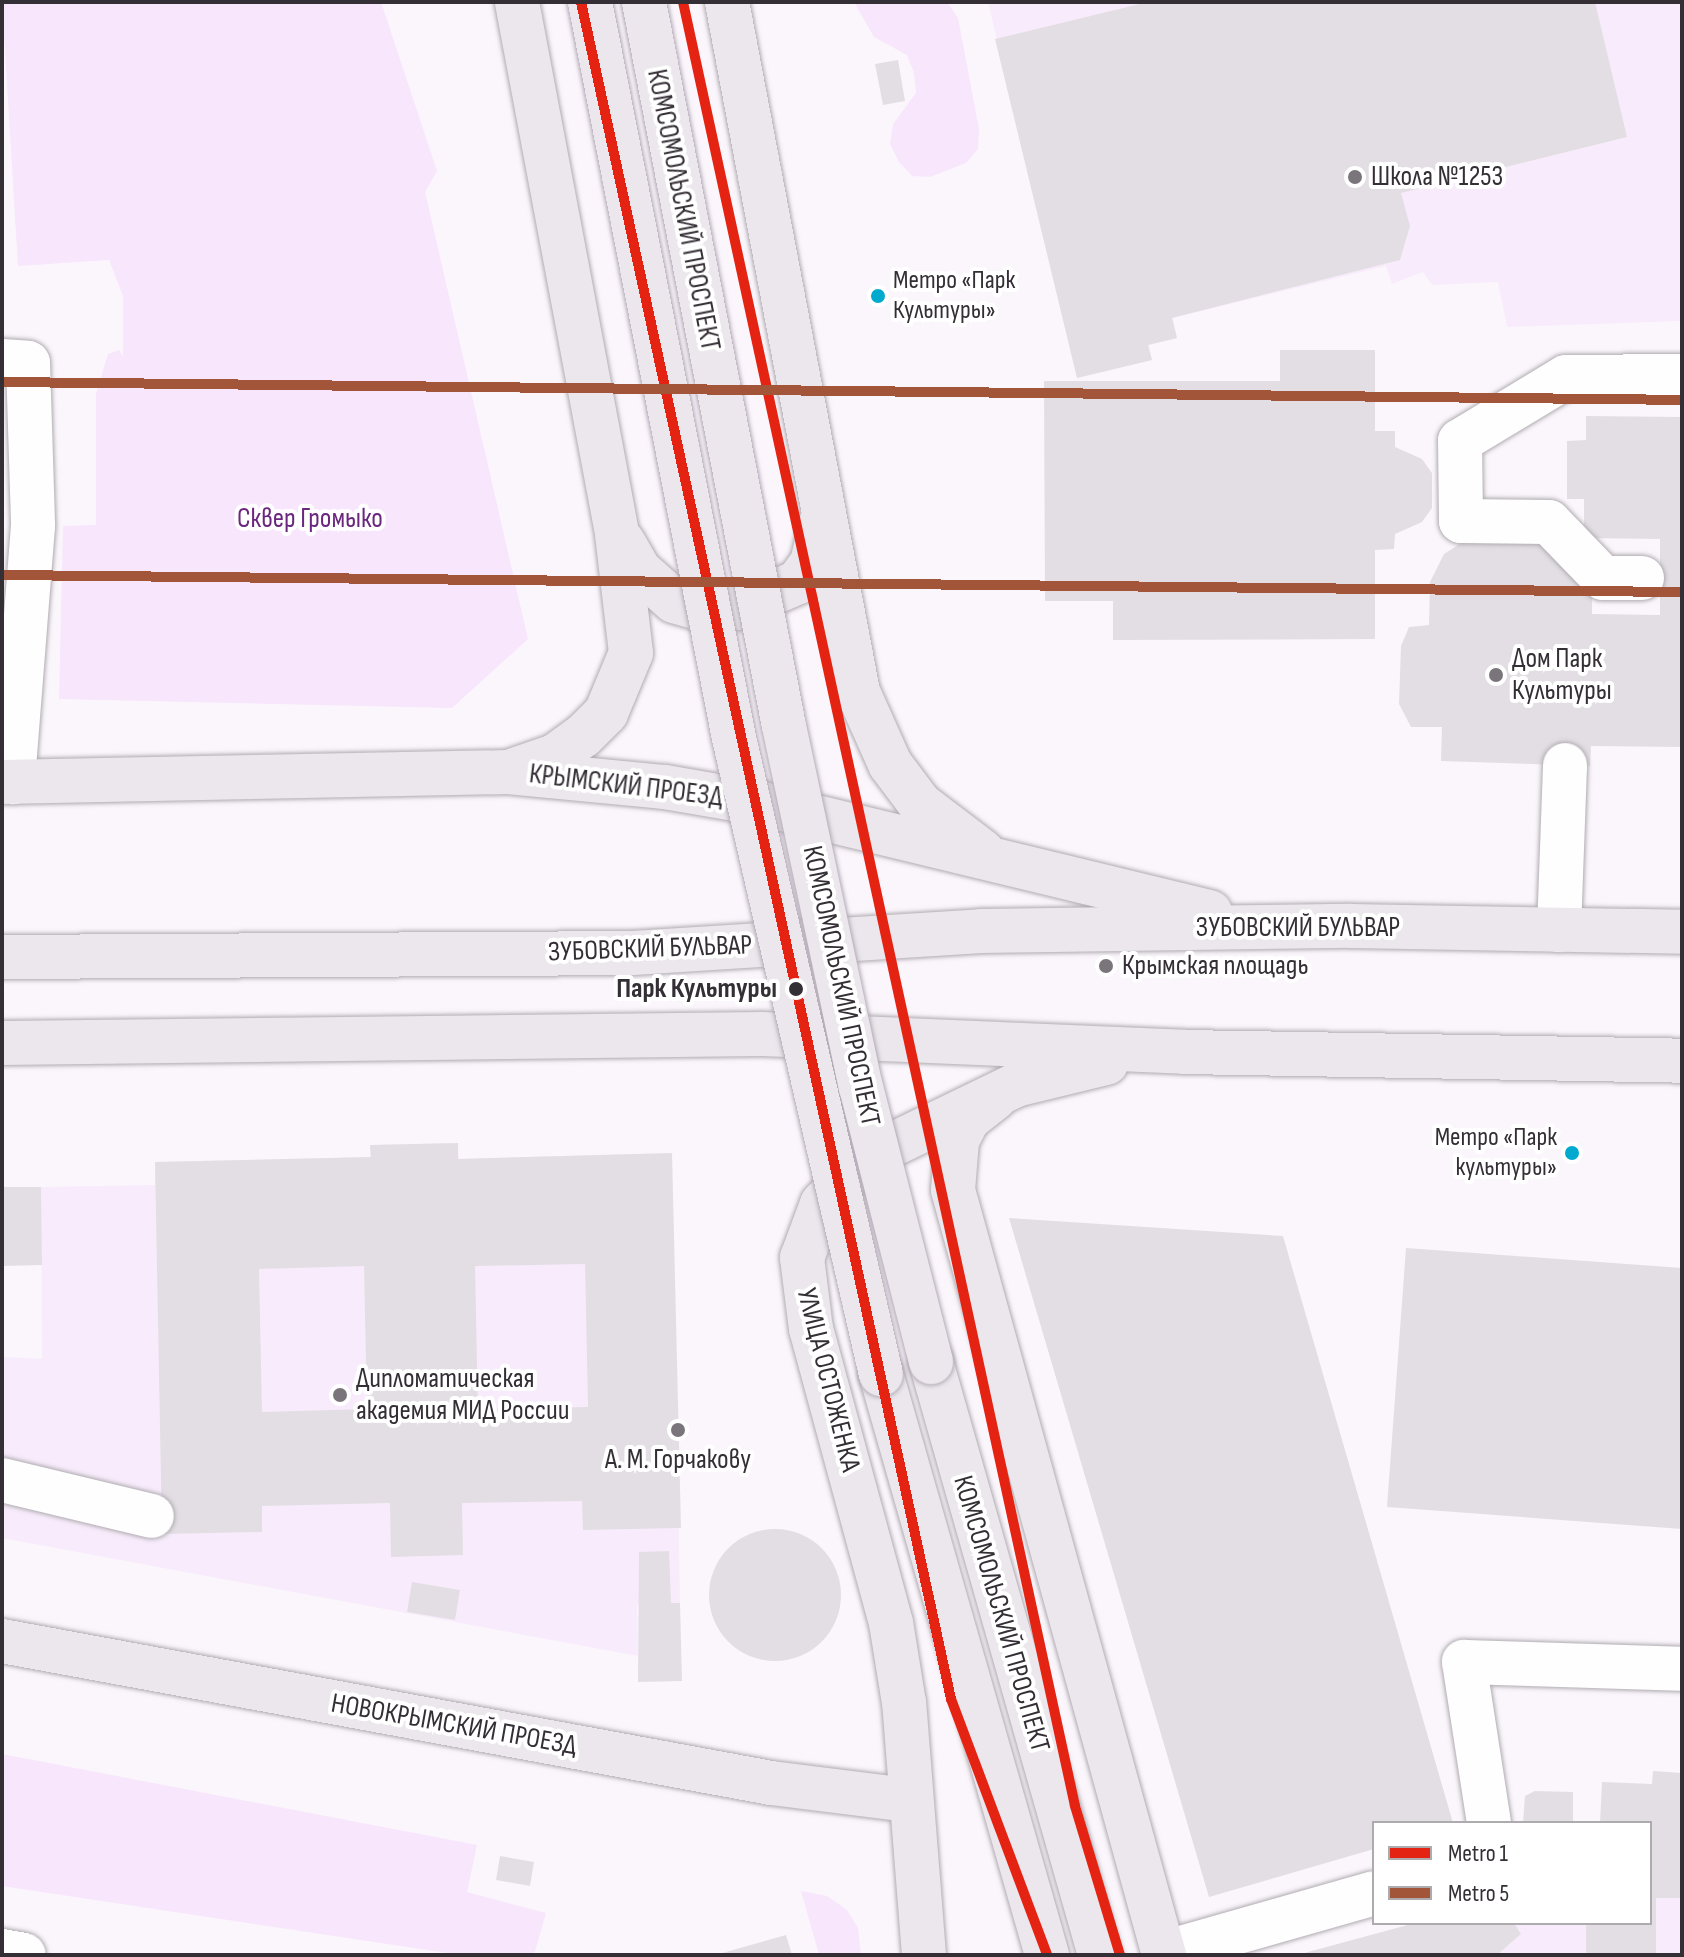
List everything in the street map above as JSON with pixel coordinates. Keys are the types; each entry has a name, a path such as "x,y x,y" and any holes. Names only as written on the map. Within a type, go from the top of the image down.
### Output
{"main road":[{"path":"508,772 555,756 583,736 606,713 622,683 631,653 631,619 617,533 517,2"},
{"name":"КОМСОМОЛЬСКИЙ ПРОСПЕКТ","path":"590,2 731,722 814,1104 885,1389 1047,1955"},
{"name":"КОМСОМОЛЬСКИЙ ПРОСПЕКТ","path":"644,2 861,1087 994,1591 1100,1955"},
{"path":"727,2 858,692 890,764 920,804 1004,865"},
{"path":"617,533 640,571 674,601 738,608 798,582 820,542 823,514"},
{"name":"КРЫМСКИЙ ПРОЕЗД","path":"8,782 508,772 665,787 763,804 1004,865 1283,928"},
{"name":"ЗУБОВСКИЙ БУЛЬВАР","path":"2,957 633,953 981,931 1283,928 1682,932"},
{"path":"2,1043 762,1034 1184,1052 1682,1061"},
{"name":"УЛИЦА ОСТОЖЕНКА","path":"924,1955 908,1800 904,1703 891,1623 811,1329 802,1258 822,1204 865,1158 1016,1085 1184,1052"},
{"path":"1016,1085 968,1119 952,1161 953,1190 1164,1954"},
{"name":"НОВОКРЫМСКИЙ ПРОЕЗД","path":"2,1641 771,1783 908,1800"}],"lane":[{"path":"2,361 28,363 33,526 8,782"},
{"path":"1642,578 1603,578 1549,522 1461,521 1460,441 1566,377 1682,376"},
{"path":"1559,930 1565,765"},
{"path":"2,1480 152,1516"},
{"path":"1489,1821 1464,1662 1682,1669"},
{"path":"1164,1954 1372,1894"},
{"path":"2,1951 24,1955"}],"shaded area":[{"name":"Школа №1253","path":"988,2 1682,2 1682,321 1507,327 1498,282 1432,285 1423,272 1392,284 1386,266 1173,318 1177,338 1149,345 1152,360 1077,378"},
{"name":"Дипломатическая академия МИД России","path":"458,1143 459,1159 672,1153 680,1603 637,1605 638,1656 2,1538 2,1357 42,1359 41,1187 155,1185 155,1162 370,1157 370,1145"},
{"path":"1652,1898 1682,1898 1682,1955 1497,1955 1521,1934 1515,1925 1652,1925"}],"green space":[{"name":"Сквер Громыко","path":"2,2 381,2 437,171 425,192 528,639 452,708 59,699 63,526 96,525 96,394 108,354 119,350 123,357 123,296 109,260 18,266"},
{"path":"854,2 947,2 958,18 979,129 978,149 966,163 930,177 912,176 899,162 890,144 893,124 916,93 914,73 907,55 874,37"},
{"path":"2,1754 477,1845 467,1892 546,1913 534,1955 461,1955 2,1886"},
{"path":"801,1891 827,1896 847,1910 858,1928 861,1955 819,1955"}],"building":[{"name":"Школа №1253","path":"1148,2 1595,2 1627,137 1401,193 1410,226 1400,260 1172,318 1177,338 1148,345 1152,360 1077,378 995,39"},
{"path":"898,60 905,101 883,105 875,64"},
{"path":"1280,350 1375,350 1375,431 1395,431 1395,447 1422,459 1432,473 1432,508 1422,522 1395,534 1394,549 1375,550 1375,639 1113,640 1113,601 1045,601 1044,381 1280,381"},
{"path":"1586,416 1682,417 1682,747 1591,746 1590,766 1441,761 1442,727 1411,727 1399,704 1401,646 1409,627 1429,625 1430,582 1444,554 1472,536 1545,537 1592,585 1592,614 1660,615 1660,539 1584,538 1584,499 1567,499 1567,441 1586,440"},
{"path":"458,1143 458,1159 672,1153 681,1528 583,1530 582,1501 462,1503 463,1555 391,1557 390,1503 262,1506 262,1532 162,1534 155,1162 371,1157 370,1145","holes":["585,1264 588,1407 478,1409 475,1266","364,1266 367,1409 262,1412 259,1269"]},
{"path":"2,1187 41,1187 42,1265 2,1266"},
{"path":"1009,1218 1283,1236 1452,1821 1372,1821 1372,1850 1209,1897"},
{"path":"1406,1248 1682,1268 1682,1529 1387,1507"},
{"path":"775,1529 812,1540 830,1558 841,1595 830,1632 812,1650 775,1661 738,1650 720,1632 709,1595 720,1558 738,1540"},
{"path":"669,1551 671,1603 680,1603 682,1681 638,1682 639,1552"},
{"path":"412,1582 460,1590 455,1620 407,1612"},
{"path":"1653,1771 1682,1773 1682,1898 1656,1898 1656,1955 1586,1955 1586,1925 1652,1925 1652,1821 1600,1821 1602,1782 1652,1784"},
{"path":"1535,1791 1573,1792 1573,1821 1523,1821 1525,1796"},
{"path":"500,1856 534,1862 530,1886 496,1880"},
{"path":"1408,1925 1515,1925 1521,1934 1497,1955 1297,1955"},
{"path":"786,1935 792,1955 719,1955 719,1954"}],"metro line":[{"name":"1","path":"581,2 951,1699 1047,1955"},
{"name":"1","path":"683,2 1075,1806 1120,1955"},
{"name":"5","path":"2,382 1682,400"},
{"name":"5","path":"2,575 1682,592"}],"place":[{"name":"Школа №1253","path":"1355,177"},
{"name":"Метро «Парк Культуры»","path":"878,296"},
{"name":"Дом Парк Культуры","path":"1496,675"},
{"name":"Крымская площадь","path":"1106,966"},
{"name":"Парк Культуры","path":"796,989"},
{"name":"Метро «Парк культуры»","path":"1572,1153"},
{"name":"Дипломатическая академия МИД России","path":"340,1395"},
{"name":"А. М. Горчакову","path":"678,1430"}]}
